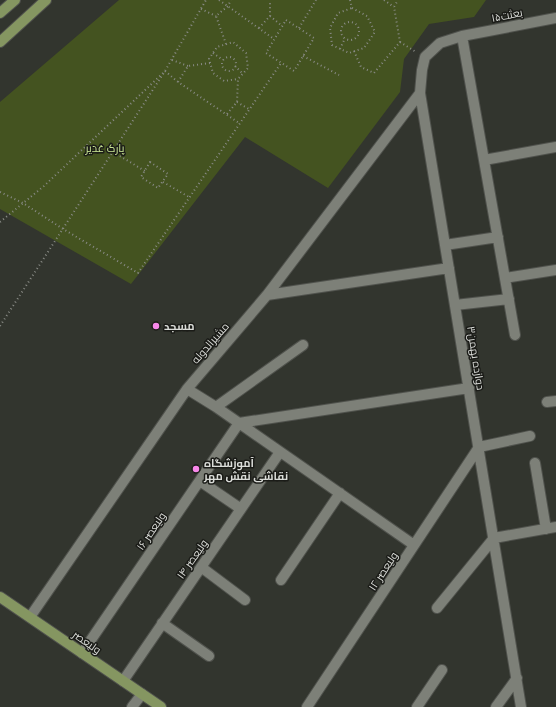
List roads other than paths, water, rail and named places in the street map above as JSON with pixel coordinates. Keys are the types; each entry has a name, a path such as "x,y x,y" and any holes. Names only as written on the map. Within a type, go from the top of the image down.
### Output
{"main road":[{"path":"0,13 15,0"},
{"path":"0,42 46,0"},
{"name":"ولیعصر","path":"0,596 161,707"}],"street":[{"name":"بعثت۱۵","path":"462,36 556,18"},
{"name":"دوازده بهمن۳","path":"462,36 440,43 425,56 420,93 522,707"},
{"path":"462,36 515,335"},
{"name":"مشیرالدوله","path":"30,617 187,388 267,295 420,93"},
{"path":"484,160 556,147"},
{"path":"446,245 498,238"},
{"path":"267,295 449,268"},
{"path":"505,278 556,270"},
{"path":"455,305 509,300"},
{"path":"216,407 303,345"},
{"path":"187,388 414,545"},
{"path":"239,423 469,388"},
{"name":"ولیعصر ۱۶","path":"82,653 239,423"},
{"path":"479,447 530,436"},
{"name":"ولیعصر ۱۲","path":"307,707 479,447"},
{"name":"ولیعصر ۱۴","path":"122,681 280,452"},
{"path":"437,608 494,538 551,528 535,463"},
{"path":"200,481 240,509"},
{"path":"281,580 340,493"},
{"path":"201,567 245,600"},
{"path":"162,623 209,656"},
{"path":"417,707 442,670"},
{"path":"496,707 517,678"},
{"path":"132,707 142,694"}],"place":[{"name":"مسجد","path":"156,326"},
{"name":"آموزشگاه نقاشی نقش مهر","path":"196,469"}],"park label":[{"name":"پارک غدیر","path":"105,148"}]}
